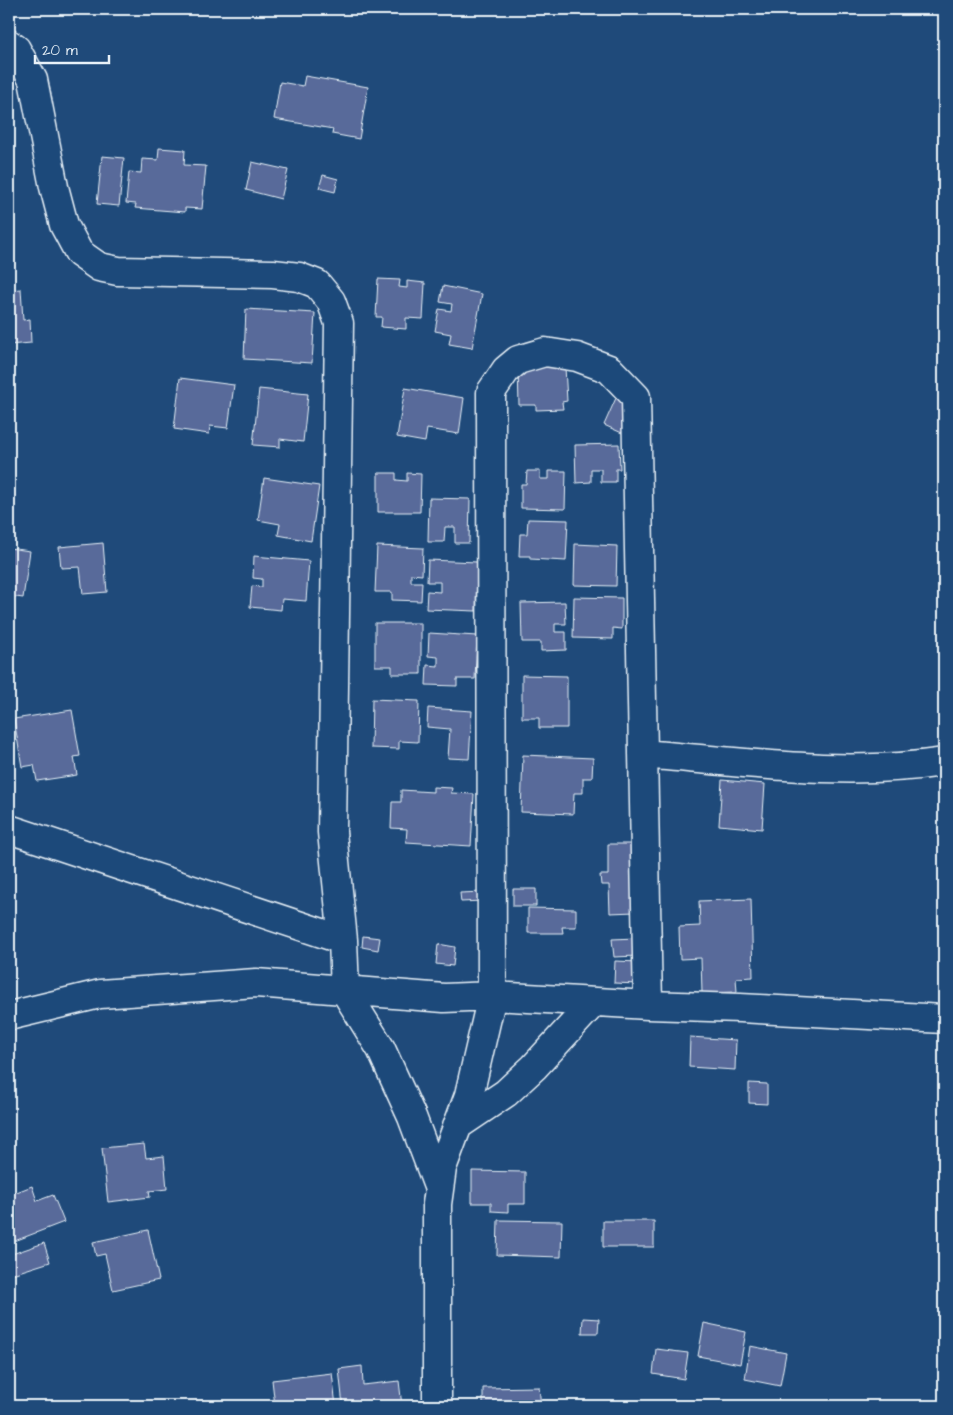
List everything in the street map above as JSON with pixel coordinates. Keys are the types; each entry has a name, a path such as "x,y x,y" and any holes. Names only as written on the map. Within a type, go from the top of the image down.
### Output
{"street":[{"path":"9,44 16,49 33,80 64,225 79,253 99,267 118,271 273,274 299,277 317,284 331,300 340,323 332,832 346,991 381,1049 412,1117 439,1189"},
{"path":"437,1406 437,1204 439,1189 442,1168 469,1095 492,996 491,392 506,370 518,360 545,352 577,356 609,369 636,397 648,1005"},
{"path":"643,754 808,768 880,768 944,762"},
{"path":"9,829 343,940"},
{"path":"9,1016 100,994 256,983 444,998 492,996 944,1019"},
{"path":"457,1126 506,1093 534,1067 594,1002"}],"building":[{"path":"305,76 368,87 359,139 332,134 333,129 274,119 280,82 303,86"},
{"path":"159,148 185,150 184,165 206,166 202,209 185,208 185,212 135,208 136,204 126,203 129,172 141,173 142,159 158,160"},
{"path":"102,156 124,158 119,206 97,204"},
{"path":"252,162 288,170 281,199 246,190"},
{"path":"323,175 338,179 335,192 319,188"},
{"path":"378,279 400,280 399,287 407,288 407,281 425,283 423,319 406,318 406,329 381,327 382,317 376,317"},
{"path":"443,286 482,294 472,348 449,344 451,334 435,331 439,309 451,311 452,304 440,302"},
{"path":"21,289 23,320 30,319 31,343 9,345 9,290"},
{"path":"246,309 315,313 312,363 244,359"},
{"path":"565,367 567,401 562,402 563,409 536,410 536,405 519,405 518,368"},
{"path":"180,378 234,385 228,428 210,426 209,434 174,429"},
{"path":"405,388 464,398 459,434 427,429 425,442 397,437"},
{"path":"259,389 308,394 303,442 280,439 280,447 253,445"},
{"path":"616,398 634,407 622,433 604,425"},
{"path":"619,444 620,469 616,469 616,482 601,482 601,469 591,469 591,482 576,483 575,445"},
{"path":"527,471 540,471 540,479 549,479 549,471 566,471 565,509 521,508 521,484 526,484"},
{"path":"378,473 396,473 396,480 407,481 407,473 421,474 420,512 378,512"},
{"path":"264,478 319,486 311,541 278,535 280,524 258,520"},
{"path":"429,498 470,499 469,543 455,543 455,527 445,527 444,542 428,542"},
{"path":"528,519 568,520 566,561 530,559 530,556 519,556 520,534 527,534"},
{"path":"103,543 107,592 83,594 80,567 61,568 59,547"},
{"path":"575,544 617,546 616,586 574,585"},
{"path":"377,546 423,548 422,575 411,574 411,582 422,582 421,601 392,600 392,592 375,592"},
{"path":"9,548 30,551 23,598 9,596"},
{"path":"254,556 309,561 306,601 282,599 281,610 250,607 252,586 262,587 262,579 253,578"},
{"path":"428,560 477,562 476,611 426,609 427,591 440,592 440,582 427,582"},
{"path":"574,597 622,598 622,629 613,628 613,639 573,638"},
{"path":"565,602 566,624 555,624 555,632 566,632 566,650 541,651 541,642 522,642 521,603"},
{"path":"375,623 421,623 421,674 392,674 392,666 375,666"},
{"path":"429,633 477,636 475,679 457,679 457,686 426,685 427,665 438,666 438,657 428,656"},
{"path":"522,675 567,676 567,728 539,728 539,718 522,718"},
{"path":"372,699 419,701 418,742 399,741 399,749 371,748"},
{"path":"428,708 472,711 469,759 448,758 450,729 427,727"},
{"path":"72,710 80,756 74,757 77,775 37,781 34,765 22,767 14,719"},
{"path":"523,755 593,758 592,778 583,778 583,793 574,793 573,814 521,812"},
{"path":"722,780 765,784 762,829 719,825"},
{"path":"433,787 452,788 451,793 474,794 471,846 406,842 407,829 391,828 392,802 401,802 401,790 433,792"},
{"path":"608,844 633,844 635,912 610,913 609,885 601,885 600,875 608,875"},
{"path":"513,889 536,889 536,906 513,906"},
{"path":"483,892 483,901 461,902 460,893"},
{"path":"751,899 753,977 736,978 737,992 702,993 701,958 680,959 679,927 700,926 699,901"},
{"path":"528,908 576,909 576,927 562,927 563,933 528,933"},
{"path":"363,936 380,938 378,950 362,947"},
{"path":"636,938 637,956 614,957 612,939"},
{"path":"438,944 455,947 453,966 436,964"},
{"path":"615,961 639,962 638,984 614,983"},
{"path":"690,1037 736,1040 735,1070 689,1067"},
{"path":"749,1083 767,1084 767,1104 749,1103"},
{"path":"144,1144 146,1158 164,1156 167,1189 149,1191 150,1197 108,1202 102,1148"},
{"path":"472,1171 525,1172 525,1204 508,1204 508,1212 491,1211 491,1203 472,1203"},
{"path":"32,1186 37,1201 53,1195 64,1222 12,1242 9,1235 9,1195"},
{"path":"498,1220 562,1221 561,1257 497,1255"},
{"path":"603,1221 654,1221 654,1247 603,1247"},
{"path":"148,1230 159,1280 113,1290 105,1254 96,1256 93,1242"},
{"path":"44,1243 50,1262 9,1275 9,1255"},
{"path":"583,1318 599,1319 598,1333 582,1333"},
{"path":"704,1323 746,1332 740,1364 698,1356"},
{"path":"750,1346 786,1353 780,1386 745,1379"},
{"path":"656,1349 688,1353 684,1379 653,1374"},
{"path":"362,1366 363,1385 399,1381 402,1406 343,1406 339,1369"},
{"path":"332,1373 336,1406 275,1406 272,1380"},
{"path":"539,1387 541,1406 483,1406 483,1388"}]}
